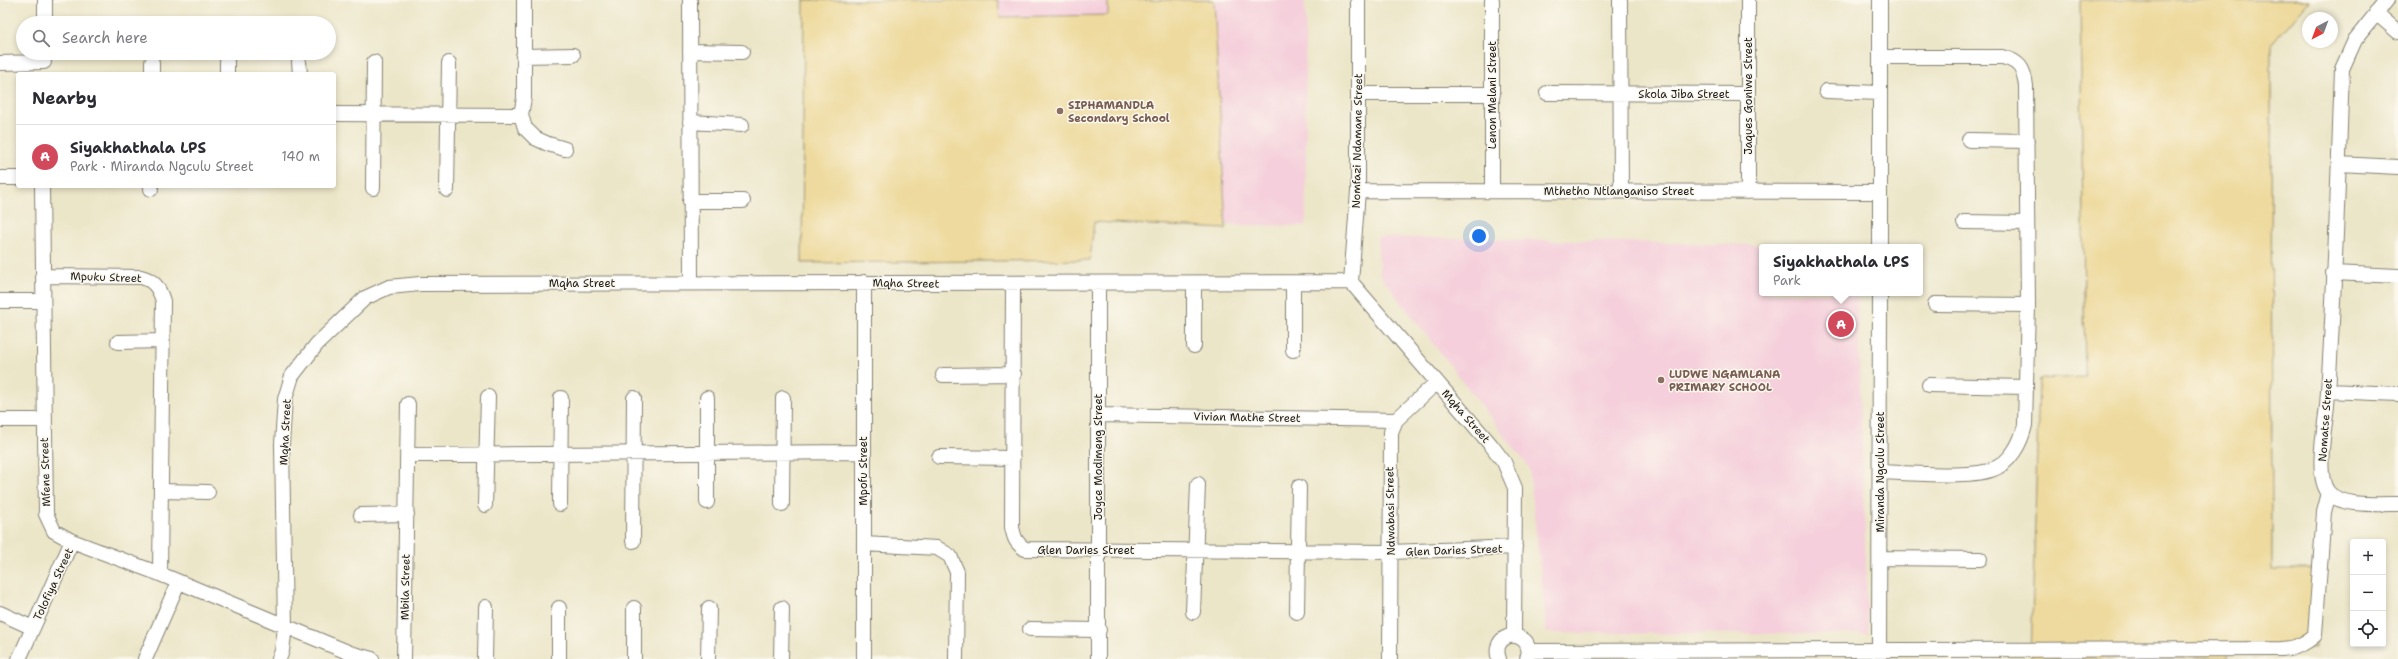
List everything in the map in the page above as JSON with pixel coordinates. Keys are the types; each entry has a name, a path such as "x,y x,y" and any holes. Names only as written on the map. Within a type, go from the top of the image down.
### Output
{"street":[{"path":"44,16 45,0"},
{"path":"524,0 524,98 521,115 525,128 535,138 565,149"},
{"path":"690,0 691,282"},
{"name":"Nomfazi Ndamane Street","path":"1351,282 1358,191 1358,0"},
{"name":"Lenon Melani Street","path":"1492,0 1492,191"},
{"path":"1620,0 1621,191"},
{"name":"Jaques Goniwe Street","path":"1748,0 1748,192"},
{"path":"1880,0 1880,244"},
{"name":"Nomatse Street","path":"2329,493 2322,480 2322,467 2328,391 2342,69 2355,40 2387,0"},
{"path":"2376,13 2398,32"},
{"path":"690,51 742,52"},
{"path":"524,56 573,55"},
{"path":"1880,57 2002,57 2015,60 2024,73 2027,142 2028,305 2023,435 2014,452 2002,464 1981,472 1880,472"},
{"path":"373,188 374,62"},
{"path":"0,63 44,63"},
{"path":"447,190 449,114 448,63"},
{"path":"1826,91 1880,92"},
{"name":"Skola Jiba Street","path":"1547,93 1748,94"},
{"path":"1358,94 1493,94"},
{"path":"336,114 521,115"},
{"path":"690,122 742,125"},
{"path":"1969,140 2027,142"},
{"path":"2339,164 2398,167"},
{"path":"0,178 16,178"},
{"name":"Mfene Street","path":"42,188 44,276 42,301 43,420 46,514 54,530 72,541 160,574 178,583 285,627 372,659"},
{"name":"Mthetho Ntlanganiso Street","path":"1358,191 1880,192"},
{"path":"690,201 742,201"},
{"path":"1964,222 2027,223"},
{"path":"2333,274 2398,276"},
{"name":"Mpuku Street","path":"44,276 141,277 149,279 156,285 163,301 160,574"},
{"name":"Mqha Street","path":"279,659 282,651 285,627 282,444 285,399 292,376 300,362 365,298 383,289 402,285 691,282 1013,284 1293,284 1351,282 1491,445 1511,475 1515,488 1514,635"},
{"name":"Mpofu Street","path":"864,282 864,659"},
{"path":"1194,283 1194,346"},
{"name":"Glen Daries Street","path":"1013,284 1014,374 1012,527 1014,537 1018,545 1034,550 1298,550 1391,552 1515,547"},
{"name":"Joyce Modimeng Street","path":"1098,284 1098,659"},
{"path":"1293,284 1293,350"},
{"name":"Miranda Ngculu Street","path":"1879,655 1880,296"},
{"path":"0,301 42,301"},
{"path":"1935,304 2028,305"},
{"path":"118,342 162,341"},
{"path":"943,375 1014,374"},
{"path":"1396,420 1436,382"},
{"path":"1929,385 2026,387"},
{"path":"2328,391 2398,394"},
{"path":"485,505 488,397"},
{"path":"560,504 561,398"},
{"path":"632,541 634,398"},
{"path":"707,398 707,502"},
{"path":"782,504 783,398"},
{"name":"Mbila Street","path":"404,659 408,404"},
{"name":"Vivian Mathe Street","path":"1098,415 1396,420"},
{"path":"0,420 43,420"},
{"name":"Ndwabasi Street","path":"1390,659 1391,552 1389,444 1396,420"},
{"path":"408,455 863,452"},
{"path":"939,457 1013,458"},
{"path":"1193,612 1198,484"},
{"path":"1296,612 1299,487"},
{"path":"161,491 208,492"},
{"path":"1499,659 1497,651 1499,643 1505,637 1514,635 1526,642 1528,655 1968,655 2001,650 2281,649 2295,647 2307,642 2315,635 2324,512 2329,493 2346,501 2398,504"},
{"path":"361,515 407,514"},
{"name":"Tolofiya Street","path":"19,659 72,541"},
{"path":"864,544 937,548 950,556 957,572 956,659"},
{"path":"1880,558 1980,559"},
{"path":"145,659 178,583"},
{"path":"485,659 486,607"},
{"path":"559,608 559,659"},
{"path":"634,608 634,659"},
{"path":"708,659 709,608"},
{"path":"781,659 782,608"},
{"name":"Tolofiya Street","path":"0,613 33,628"},
{"path":"1030,629 1099,630"}],"shaded area":[{"name":"SIPHAMANDLA Secondary School","path":"811,0 1305,0 1306,226 1094,222 1090,260 819,245"},
{"name":"LUDWE NGAMLANA PRIMARY SCHOOL","path":"1377,237 1759,245 1759,296 1857,296 1868,634 1547,633 1529,467 1380,275"}],"sand":[{"name":"SIPHAMANDLA Secondary School","path":"804,0 998,0 1000,17 1108,15 1108,0 1214,0 1226,229 1094,222 1090,260 802,263"},
{"path":"2080,0 2310,0 2271,45 2272,569 2314,569 2315,648 2229,643 2228,659 2031,659 2039,379 2085,377"}],"place":[{"name":"SIPHAMANDLA Secondary School","path":"1060,111"},
{"name":"Siyakhathala LPS","path":"1841,324"},
{"name":"LUDWE NGAMLANA PRIMARY SCHOOL","path":"1661,380"}]}
